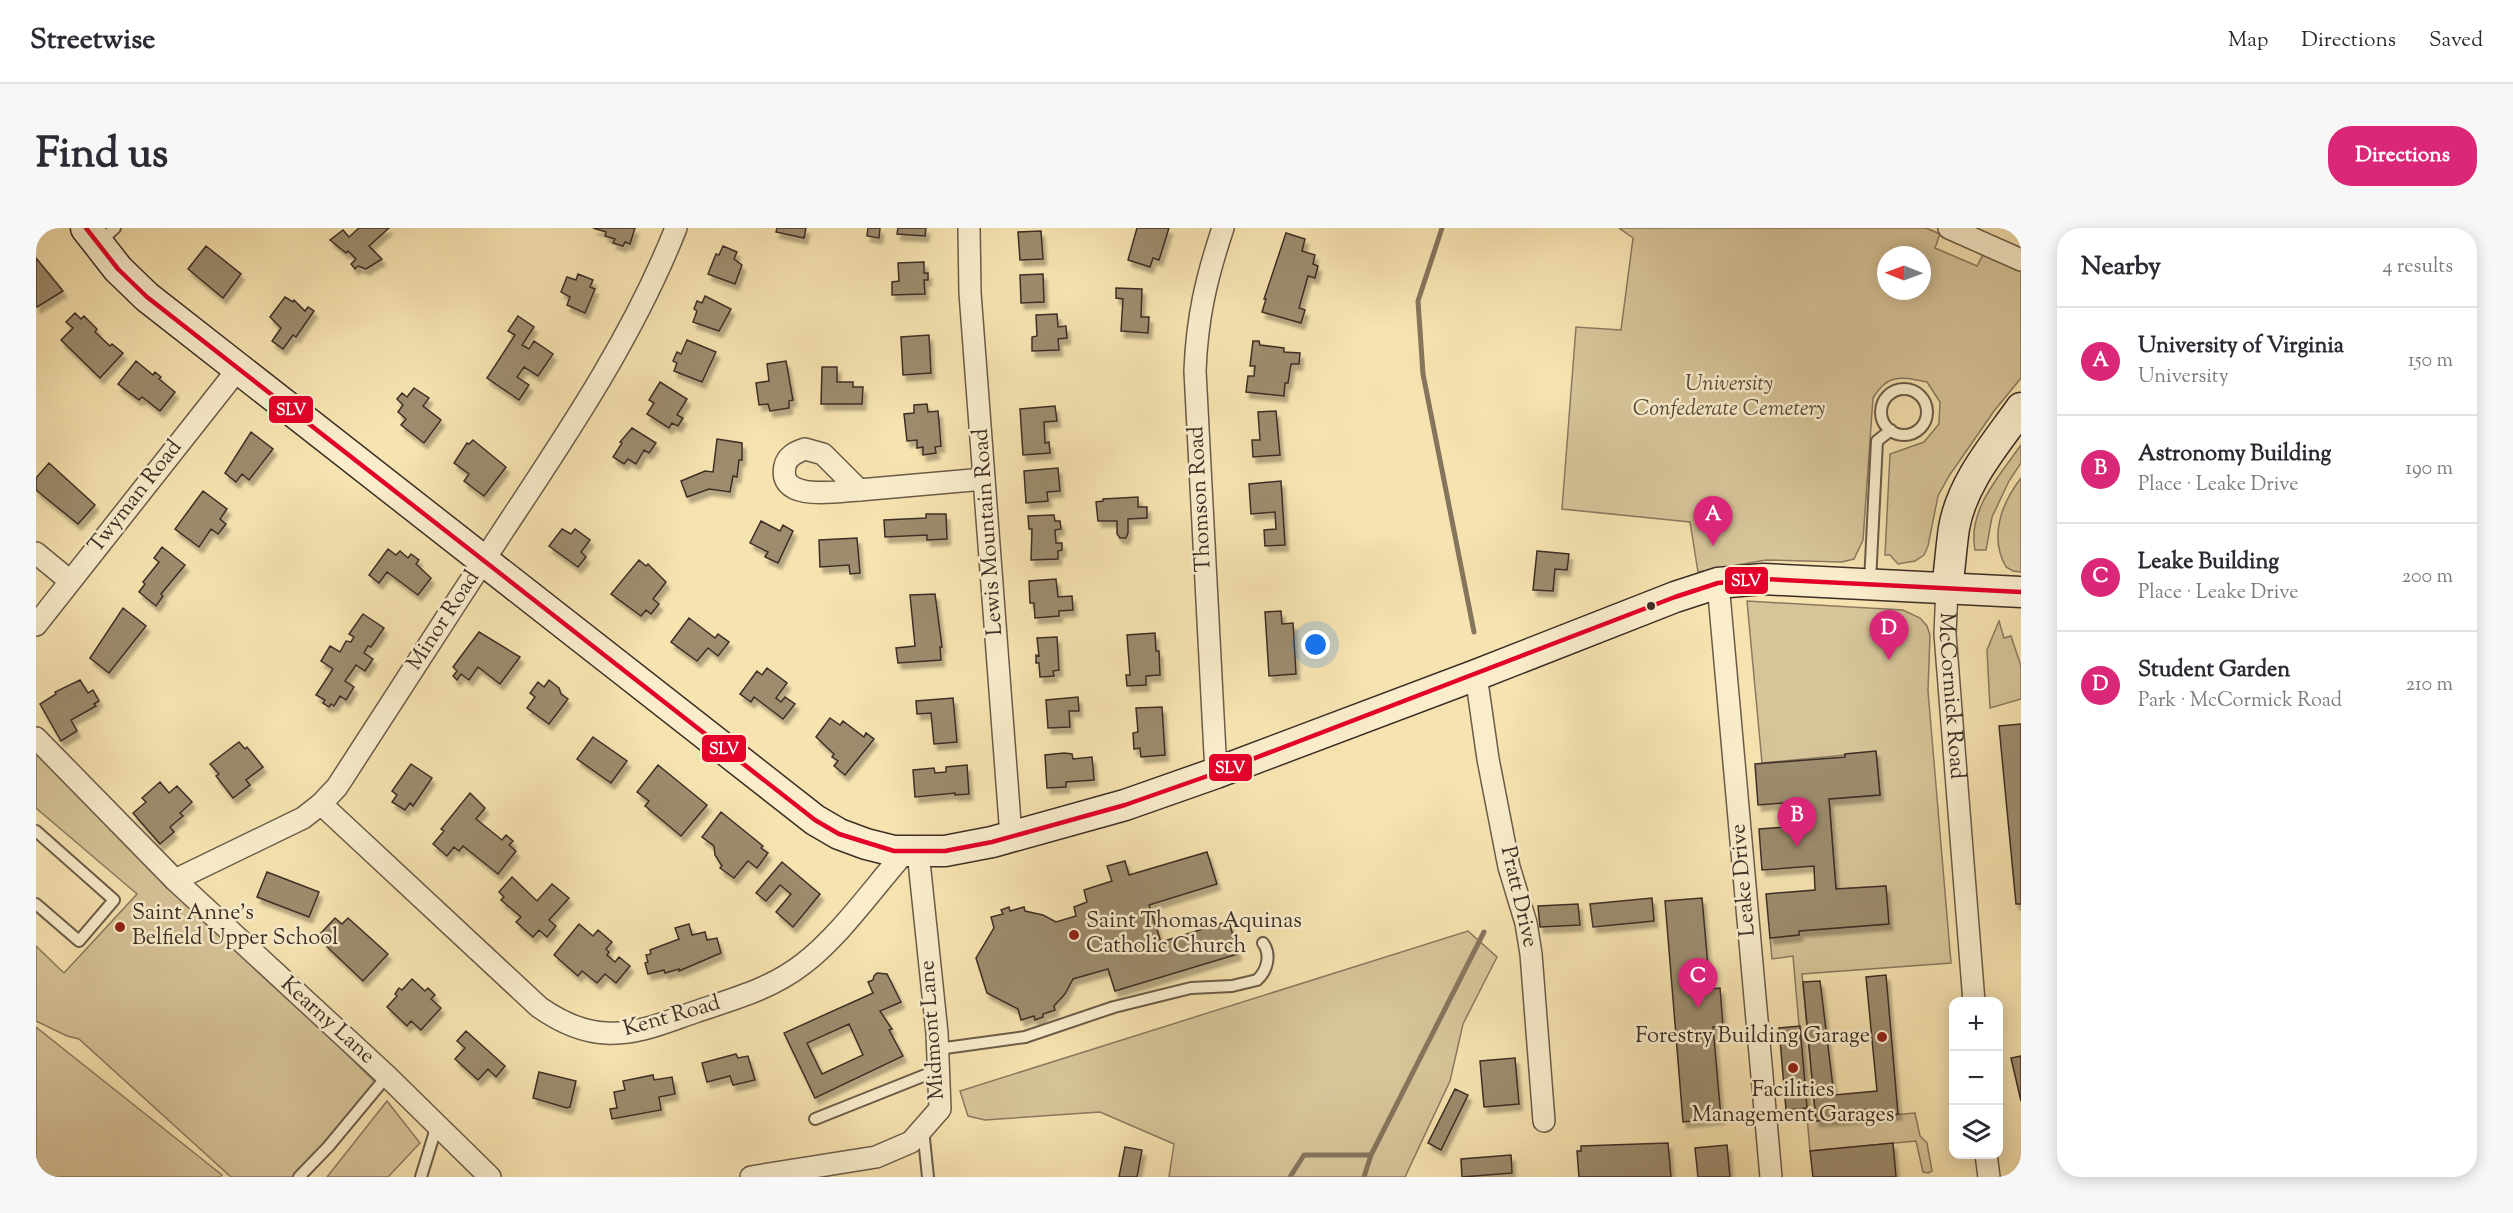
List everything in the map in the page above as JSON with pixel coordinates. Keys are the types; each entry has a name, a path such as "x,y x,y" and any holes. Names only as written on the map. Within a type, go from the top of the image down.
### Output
{"main road":[{"path":"100,233 118,269 147,297 814,820 839,834 866,844 911,852 945,851 1011,836 1125,804 1216,773 1675,597 1718,583 1763,579 2021,592"},
{"name":"McCormick Road","path":"1947,588 1954,527 1961,504 1976,471 2021,408"}],"street":[{"name":"Minor Road","path":"175,880 303,818 337,787 569,431 617,350 650,287 676,228"},
{"name":"Lewis Mountain Road","path":"969,228 970,293 1011,836"},
{"name":"Thomson Road","path":"1216,773 1195,371 1201,304 1223,228"},
{"path":"1949,228 2021,260"},
{"name":"Twyman Road","path":"36,625 238,369"},
{"path":"859,490 984,479"},
{"path":"36,553 70,581"},
{"name":"Leake Drive","path":"1718,583 1771,1177"},
{"name":"McCormick Road","path":"1947,588 1945,634 1974,997"},
{"name":"Pratt Drive","path":"1476,675 1488,759 1509,867 1526,923 1531,954 1544,1121"},
{"name":"Kearny Lane","path":"36,738 175,880 387,1076 490,1177"},
{"name":"Kent Road","path":"321,804 539,1007 557,1020 578,1029 605,1034 627,1033 649,1028 760,990 786,976 826,944 911,852"},
{"name":"Midmont Lane","path":"762,1176 876,1157 911,1142 940,1109 938,1048 911,852"},
{"path":"1987,1159 1989,1177"}],"lane":[{"path":"1901,389 1921,396 1927,410 1926,417 1918,430 1905,435 1891,430 1886,425 1882,410 1888,396 1901,389"},
{"path":"1870,584 1877,441 1891,430"},
{"path":"36,831 114,900 79,941 36,904"},
{"path":"938,1048 1025,1037 1126,1004 1191,988 1232,986 1257,980 1267,963 1268,950 1263,943"},
{"path":"815,1119 938,1070"},
{"path":"299,1177 328,1147 387,1076"},
{"path":"421,1177 437,1125"},
{"path":"923,1129 928,1177"}],"green space":[{"name":"University Confederate Cemetery","path":"1619,228 1926,228 1940,234 1935,248 1977,266 1984,253 2021,270 2021,378 1994,411 1949,476 1938,496 1928,546 1924,555 1915,561 1898,564 1890,555 1885,555 1890,454 1924,442 1939,424 1940,402 1927,382 1910,379 1896,379 1884,384 1873,398 1863,540 1854,559 1842,562 1766,560 1698,572 1690,522 1562,509 1576,327 1621,330 1633,238"},
{"path":"2021,445 2021,463 2009,481 1992,517 1986,550 1975,550 1974,535 1981,507 1995,481"},
{"path":"2021,478 2021,572 2006,567 1998,544 1998,533 2003,510"},
{"path":"1747,601 1903,610 1920,618 1927,626 1930,635 1928,691 1951,963 1802,974 1816,1121 1915,1113 1920,1136 1927,1143 1932,1171 1928,1173 1923,1172 1916,1141 1810,1151 1793,956 1772,959 1770,938 1799,935 1799,931 1888,924 1885,886 1836,889 1829,799 1880,795 1876,752 1762,763"},
{"path":"1999,621 2004,638 2011,636 2021,666 2021,699 1990,708 1987,650"},
{"name":"Saint Anne's Belfield Upper School","path":"36,746 377,1084 293,1177 231,1177 79,1039 67,1036 36,1021 36,946 64,973 137,894 36,808"},
{"path":"1468,931 1497,957 1463,1024 1450,1081 1405,1177 1169,1177 1174,1144 1100,1112 985,1120 968,1116 960,1091"},
{"path":"36,1027 222,1175 220,1177 36,1177"},
{"path":"387,1101 420,1143 388,1177 327,1177"}],"building":[{"path":"359,228 389,228 369,246 382,259 366,269 358,266 355,269 351,264 356,259 330,240 343,230 349,237"},
{"path":"593,228 635,228 630,244 625,242 623,246 613,243 615,239 605,236 606,232"},
{"path":"777,228 806,228 804,238 776,232"},
{"path":"868,228 880,228 879,238 867,236"},
{"path":"898,228 926,228 925,236 897,234"},
{"path":"1137,228 1169,228 1159,260 1153,258 1150,267 1128,260"},
{"path":"1041,231 1043,259 1020,260 1018,232"},
{"path":"1286,233 1305,239 1302,251 1315,255 1313,264 1318,266 1315,278 1308,276 1299,308 1305,310 1301,323 1262,312 1266,299 1264,299"},
{"path":"206,246 241,274 223,298 188,269"},
{"path":"723,246 737,252 734,259 742,265 735,284 708,274 716,254 719,255"},
{"path":"36,258 63,291 37,307 36,306"},
{"path":"924,262 924,273 928,273 928,280 924,280 925,294 892,295 892,282 899,281 898,263"},
{"path":"578,274 593,280 590,287 595,289 585,313 567,305 570,297 561,292 567,277 576,280"},
{"path":"1043,274 1044,302 1021,303 1020,275"},
{"path":"1116,288 1142,289 1141,317 1149,317 1148,333 1121,331 1123,299 1116,298"},
{"path":"705,296 731,309 719,331 693,322 697,311 694,309 697,301 702,303"},
{"path":"285,297 293,302 294,300 305,311 308,307 314,311 296,337 293,335 283,349 272,341 281,328 270,317"},
{"path":"75,313 81,319 84,316 97,329 95,332 110,346 112,344 123,353 100,378 61,340 73,328 66,322"},
{"path":"1057,314 1058,327 1066,326 1067,338 1058,339 1059,350 1032,351 1032,337 1037,336 1036,315"},
{"path":"518,316 534,327 522,345 529,349 534,341 553,354 538,376 524,367 517,377 529,385 519,400 487,378 515,335 508,331"},
{"path":"929,335 931,373 903,375 901,337"},
{"path":"687,340 716,352 702,382 674,371 677,363 673,361 677,352 681,354"},
{"path":"1253,341 1259,341 1260,345 1284,348 1284,352 1300,353 1299,364 1291,364 1288,383 1285,383 1284,396 1246,392 1248,376 1254,376 1255,366 1250,366"},
{"path":"136,361 153,375 155,372 161,377 159,379 175,392 160,411 142,397 139,400 118,384"},
{"path":"786,361 793,400 789,401 789,408 770,411 768,404 759,405 756,383 769,381 767,364"},
{"path":"822,367 837,367 837,382 853,382 853,387 863,387 862,404 821,404"},
{"path":"660,382 687,399 677,415 683,418 678,426 672,423 669,428 647,414 654,403 649,400"},
{"path":"414,388 429,398 423,406 441,420 424,443 401,425 406,419 398,412 403,405 397,399 402,393 407,397"},
{"path":"927,404 928,412 938,411 941,446 935,447 936,453 923,455 923,447 917,448 917,440 907,441 904,414 914,413 914,405"},
{"path":"1055,406 1057,421 1044,422 1045,443 1049,442 1050,453 1023,455 1020,409"},
{"path":"1276,411 1280,455 1253,457 1252,440 1260,440 1258,412"},
{"path":"632,428 656,443 649,453 644,450 636,464 628,459 624,464 613,457 622,443 620,442"},
{"path":"251,432 273,449 249,480 242,474 236,482 225,473"},
{"path":"717,439 742,443 742,460 739,460 737,477 733,476 730,492 709,489 687,497 681,481 705,471 713,472"},
{"path":"473,440 506,467 484,496 464,481 469,474 454,463 467,443"},
{"path":"49,463 95,505 78,524 36,490 36,478"},
{"path":"1058,468 1060,491 1047,492 1048,501 1026,503 1024,471"},
{"path":"1281,481 1285,545 1265,546 1264,530 1276,529 1275,512 1251,514 1249,484"},
{"path":"203,491 227,509 220,519 226,524 218,534 211,529 199,547 175,529"},
{"path":"1138,497 1138,507 1147,507 1147,518 1128,519 1126,538 1120,538 1117,534 1117,521 1098,521 1096,502 1103,501 1103,499"},
{"path":"926,514 946,514 947,539 927,540 927,535 885,537 884,520 926,518"},
{"path":"1054,515 1055,521 1060,521 1061,529 1055,530 1056,543 1062,543 1062,550 1058,551 1058,559 1031,560 1032,529 1029,529 1028,516"},
{"path":"761,521 780,531 783,525 793,531 778,563 765,557 768,552 750,543"},
{"path":"562,529 571,534 575,529 590,540 581,552 586,557 578,567 549,546"},
{"path":"857,538 860,573 850,574 849,565 820,567 819,540"},
{"path":"162,547 185,565 161,594 163,596 156,606 139,592 145,584 143,582 159,562 154,558"},
{"path":"388,549 396,555 400,551 408,558 411,554 419,560 416,564 431,578 418,595 387,572 379,583 369,575"},
{"path":"1537,551 1569,554 1567,570 1555,569 1553,591 1533,590"},
{"path":"639,560 646,566 648,564 666,582 653,599 659,604 651,614 646,610 641,616 611,594"},
{"path":"1056,579 1058,597 1072,596 1073,610 1059,611 1059,616 1035,618 1034,603 1030,603 1029,581"},
{"path":"935,594 942,647 940,647 941,660 898,663 896,648 915,646 910,595"},
{"path":"123,608 146,626 109,673 90,658"},
{"path":"1281,611 1282,624 1293,623 1296,674 1269,676 1265,612"},
{"path":"363,614 384,628 364,653 373,659 365,671 356,665 345,681 354,687 346,700 340,696 334,706 331,704 329,707 323,703 325,700 316,695 333,669 321,661 330,646 340,652 346,641 351,642 354,637 349,634"},
{"path":"689,618 715,638 718,634 729,642 718,656 708,648 697,661 671,642"},
{"path":"479,632 520,657 500,684 478,667 469,680 461,674 457,680 453,676 457,671 453,667"},
{"path":"1155,633 1156,651 1159,651 1160,675 1146,676 1146,685 1127,686 1126,675 1130,675 1127,635"},
{"path":"1057,637 1059,670 1053,671 1054,676 1040,677 1039,663 1036,663 1036,655 1039,656 1037,638"},
{"path":"767,668 787,683 776,698 781,702 785,697 795,704 783,719 754,697 751,702 740,694 757,671 762,675"},
{"path":"80,680 88,693 93,690 99,701 94,704 96,706 71,720 77,731 61,741 40,704 56,694 55,692"},
{"path":"549,680 568,699 549,724 527,708 535,697 530,693 538,682 544,687"},
{"path":"1078,697 1079,711 1069,711 1070,727 1048,728 1046,700"},
{"path":"953,698 957,742 934,744 931,713 917,714 916,701"},
{"path":"1162,707 1165,755 1141,757 1140,748 1134,749 1133,733 1138,732 1136,708"},
{"path":"830,718 840,725 843,721 864,737 866,733 874,739 845,775 834,766 838,761 832,757 834,754 816,737"},
{"path":"2021,724 2021,904 2016,904 1999,726"},
{"path":"593,737 627,761 611,783 577,759"},
{"path":"239,742 245,749 247,747 263,767 246,780 250,785 233,798 216,776 219,774 210,764"},
{"path":"1876,751 1880,795 1829,799 1836,889 1886,886 1889,924 1799,931 1799,935 1770,938 1766,894 1815,890 1814,866 1762,870 1759,829 1799,826 1797,802 1758,805 1755,764 1845,757 1845,754"},
{"path":"1072,754 1073,759 1092,757 1094,780 1066,782 1066,787 1047,788 1045,755"},
{"path":"411,764 432,778 413,806 410,803 405,810 392,802 397,795 392,791"},
{"path":"658,765 707,805 681,836 645,806 649,801 637,792"},
{"path":"967,765 969,794 915,797 913,770 934,768 935,773 946,772 946,767"},
{"path":"160,782 169,793 177,786 192,802 180,813 183,816 170,827 174,832 160,844 133,813 146,802 142,798"},
{"path":"470,793 485,808 476,819 502,840 506,835 513,841 509,845 516,851 498,874 463,846 459,851 454,847 447,856 433,844 444,831 441,829"},
{"path":"721,812 763,846 761,848 768,853 757,868 748,861 734,878 720,868 722,866 715,855 714,846 702,837"},
{"name":"Saint Thomas Aquinas Catholic Church","path":"1207,852 1217,884 1149,905 1161,942 1229,921 1238,954 1115,991 1108,969 1073,979 1065,994 1054,1006 1055,1010 1035,1020 1034,1016 1021,1020 1018,1009 987,993 976,958 994,928 991,917 1003,914 1001,910 1009,907 1010,911 1024,907 1025,911 1043,915 1056,922 1076,916 1074,907 1087,902 1084,890 1112,881 1107,866 1125,861 1129,875"},
{"path":"782,862 820,894 793,927 776,912 791,894 780,885 766,901 756,893"},
{"path":"267,872 319,892 309,917 257,897"},
{"path":"512,877 537,901 552,884 569,898 549,920 556,926 547,937 539,930 533,937 516,922 521,917 501,900 504,897 499,892"},
{"path":"1652,898 1654,921 1593,927 1590,904"},
{"path":"1702,898 1710,989 1720,988 1723,1026 1713,1027 1721,1118 1683,1122 1665,901"},
{"path":"1578,904 1580,925 1540,927 1538,906"},
{"path":"335,918 342,924 348,918 388,954 363,981 324,944 328,939 321,933"},
{"path":"579,924 593,936 598,930 612,942 606,949 609,952 607,955 615,962 619,957 630,966 616,983 605,974 597,983 582,971 578,976 554,955"},
{"path":"689,924 692,935 705,932 707,940 717,938 721,953 679,971 679,969 665,973 664,970 648,974 645,963 648,962 646,955 651,954 650,950 679,939 675,928"},
{"path":"877,973 887,974 901,1002 880,1011 892,1029 889,1030 903,1056 815,1098 784,1033 873,993 868,982 873,980","holes":["849,1024 863,1055 822,1074 807,1043"]},
{"name":"Forestry Building Garage","path":"1886,975 1898,1114 1816,1121 1803,982 1820,981 1834,1095 1877,1091 1866,977"},
{"path":"412,979 425,991 428,988 435,995 431,999 441,1008 421,1030 411,1021 407,1026 387,1007 397,996 395,994 399,988 402,990"},
{"name":"Facilities Management Garages","path":"1800,1026 1807,1108 1786,1110 1779,1028"},
{"path":"466,1031 505,1066 496,1077 488,1069 478,1080 455,1059 465,1048 457,1041"},
{"path":"736,1054 738,1058 748,1056 755,1080 733,1085 730,1076 707,1082 702,1063"},
{"path":"2021,1056 2021,1101 2011,1058"},
{"path":"1515,1058 1519,1104 1484,1107 1480,1061"},
{"path":"539,1072 576,1081 570,1107 533,1098"},
{"path":"653,1075 654,1080 672,1077 675,1094 659,1097 661,1110 612,1119 610,1109 617,1108 614,1092 625,1090 623,1081"},
{"path":"1455,1089 1468,1095 1441,1150 1428,1143"},
{"path":"1668,1143 1671,1177 1579,1177 1577,1151 1581,1151 1581,1146"},
{"path":"1893,1143 1896,1177 1813,1177 1810,1151"},
{"path":"1727,1145 1730,1177 1698,1177 1695,1148"},
{"path":"1125,1147 1142,1150 1137,1177 1119,1177"},
{"path":"1511,1155 1512,1173 1462,1177 1461,1159"}],"waterway":[{"path":"1442,228 1418,301 1423,374 1474,632"},
{"path":"1364,1177 1371,1155 1484,932"},
{"path":"1290,1177 1304,1155 1371,1155"}],"transit line":[{"name":"SLV","path":"86,228 118,269 147,297 815,820 839,834 894,851 945,851 992,842 1125,805 1216,773 1675,597 1718,583 1763,579 2021,592"}],"place":[{"name":"University of Virginia","path":"1713,546"},
{"name":"Student Garden","path":"1889,660"},
{"name":"Astronomy Building","path":"1797,847"},
{"name":"Saint Anne's Belfield Upper School","path":"120,927"},
{"name":"Saint Thomas Aquinas Catholic Church","path":"1074,935"},
{"name":"Leake Building","path":"1698,1008"},
{"name":"Forestry Building Garage","path":"1882,1037"},
{"name":"Facilities Management Garages","path":"1793,1068"}]}
